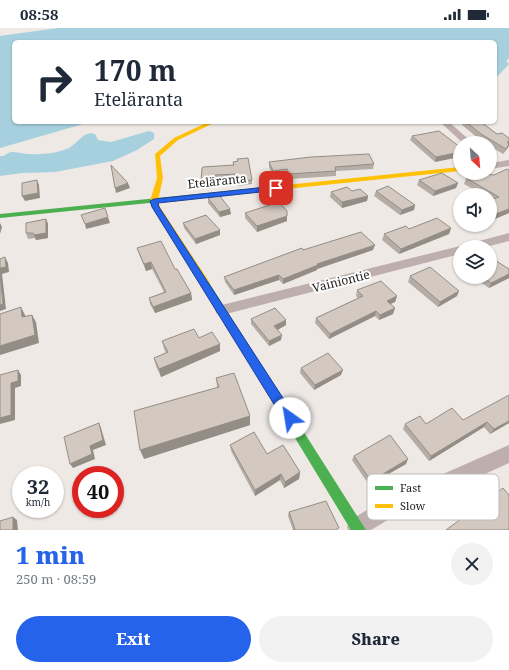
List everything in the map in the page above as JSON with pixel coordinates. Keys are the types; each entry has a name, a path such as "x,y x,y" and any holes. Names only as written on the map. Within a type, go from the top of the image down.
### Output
{"street":[{"path":"208,124 170,142 157,154 160,178 154,201 156,207 358,528 371,520"},
{"path":"446,124 460,136"},
{"path":"497,163 509,162"},
{"name":"Eteläranta","path":"0,216 453,170"},
{"path":"497,240 509,237"},
{"name":"Vainiontie","path":"222,310 453,252"},
{"path":"464,474 509,454"}],"water":[{"path":"58,28 509,28 509,58 506,61 509,64 497,77 497,40 12,40 12,124 83,124 0,148 0,36"},
{"path":"149,131 154,133 154,139 137,150 113,161 55,172 22,173 0,176 0,156 3,156 9,152 25,154 50,153 69,148 84,135 91,133 95,134 98,140 111,142"}],"building":[{"path":"468,124 484,124 497,134 502,133 509,138 509,142 507,142 509,144 506,149 497,144 497,136 484,136"},
{"path":"439,131 453,142 453,153 436,157 412,136"},
{"path":"369,154 374,164 335,167 336,171 289,174 287,169 273,171 269,162 311,157"},
{"path":"248,158 252,180 238,181 236,174 215,175 215,182 201,182 203,167 234,165 233,162 238,161 237,159"},
{"path":"111,165 128,183 115,188"},
{"path":"507,169 509,170 509,209 497,213 497,198 499,197 497,196 497,188 483,188 469,180 497,180 497,174"},
{"path":"442,173 458,183 435,191 419,180"},
{"path":"37,180 38,193 22,196 22,183"},
{"path":"388,186 415,205 402,210 376,191"},
{"path":"347,187 352,191 360,189 368,196 342,202 331,192"},
{"path":"219,195 230,209 219,212 208,198"},
{"path":"279,202 287,211 287,216 257,226 245,213"},
{"path":"105,208 108,217 85,224 81,215"},
{"path":"206,215 220,230 195,239 183,223"},
{"path":"437,218 451,228 401,249 384,234 406,226 409,229"},
{"path":"46,219 46,233 34,235 33,233 26,233 26,223"},
{"path":"361,232 375,245 317,264 318,265 283,279 279,275 234,290 224,277 302,248 303,250"},
{"path":"161,241 175,269 177,269 191,293 153,307 149,298 166,292 151,262 144,264 137,248"},
{"path":"5,257 6,267 0,268 0,259"},
{"path":"497,261 509,269 509,274 497,280"},
{"path":"430,267 459,291 440,302 410,276"},
{"path":"0,274 3,304 0,305"},
{"path":"381,281 397,296 387,301 395,308 380,315 376,311 330,334 316,318 363,296 357,290"},
{"path":"21,307 22,317 32,315 35,335 0,346 0,314"},
{"path":"275,308 286,320 274,326 282,335 269,341 251,319"},
{"path":"194,329 199,338 212,332 220,344 159,369 154,358 168,352 162,341"},
{"path":"328,353 343,370 315,385 301,368"},
{"path":"18,370 18,381 11,383 11,415 0,418 0,375"},
{"path":"234,373 250,416 140,450 134,411 219,387 216,378"},
{"path":"509,395 509,421 494,429 487,422 431,456 405,424 420,416 426,424 452,408 463,420"},
{"path":"99,423 103,440 90,446 92,454 70,464 64,437"},
{"path":"254,432 267,454 283,445 300,472 285,482 281,474 255,490 230,445"},
{"path":"390,435 408,459 383,474 367,475 354,456"},
{"path":"503,488 509,495 509,530 446,530 460,520 499,520 499,491"},
{"path":"326,501 339,528 335,530 293,530 295,529 289,512"},
{"path":"12,517 13,530 0,530 0,521"}],"traffic: fast":[{"path":"0,216 286,187"},
{"path":"205,283 359,530"}],"traffic: slow":[{"path":"205,283 156,207 154,201 160,178 157,155 176,139 209,124"},
{"path":"286,187 453,170"}],"route":[{"path":"276,188 154,201 156,207 290,418"}]}
